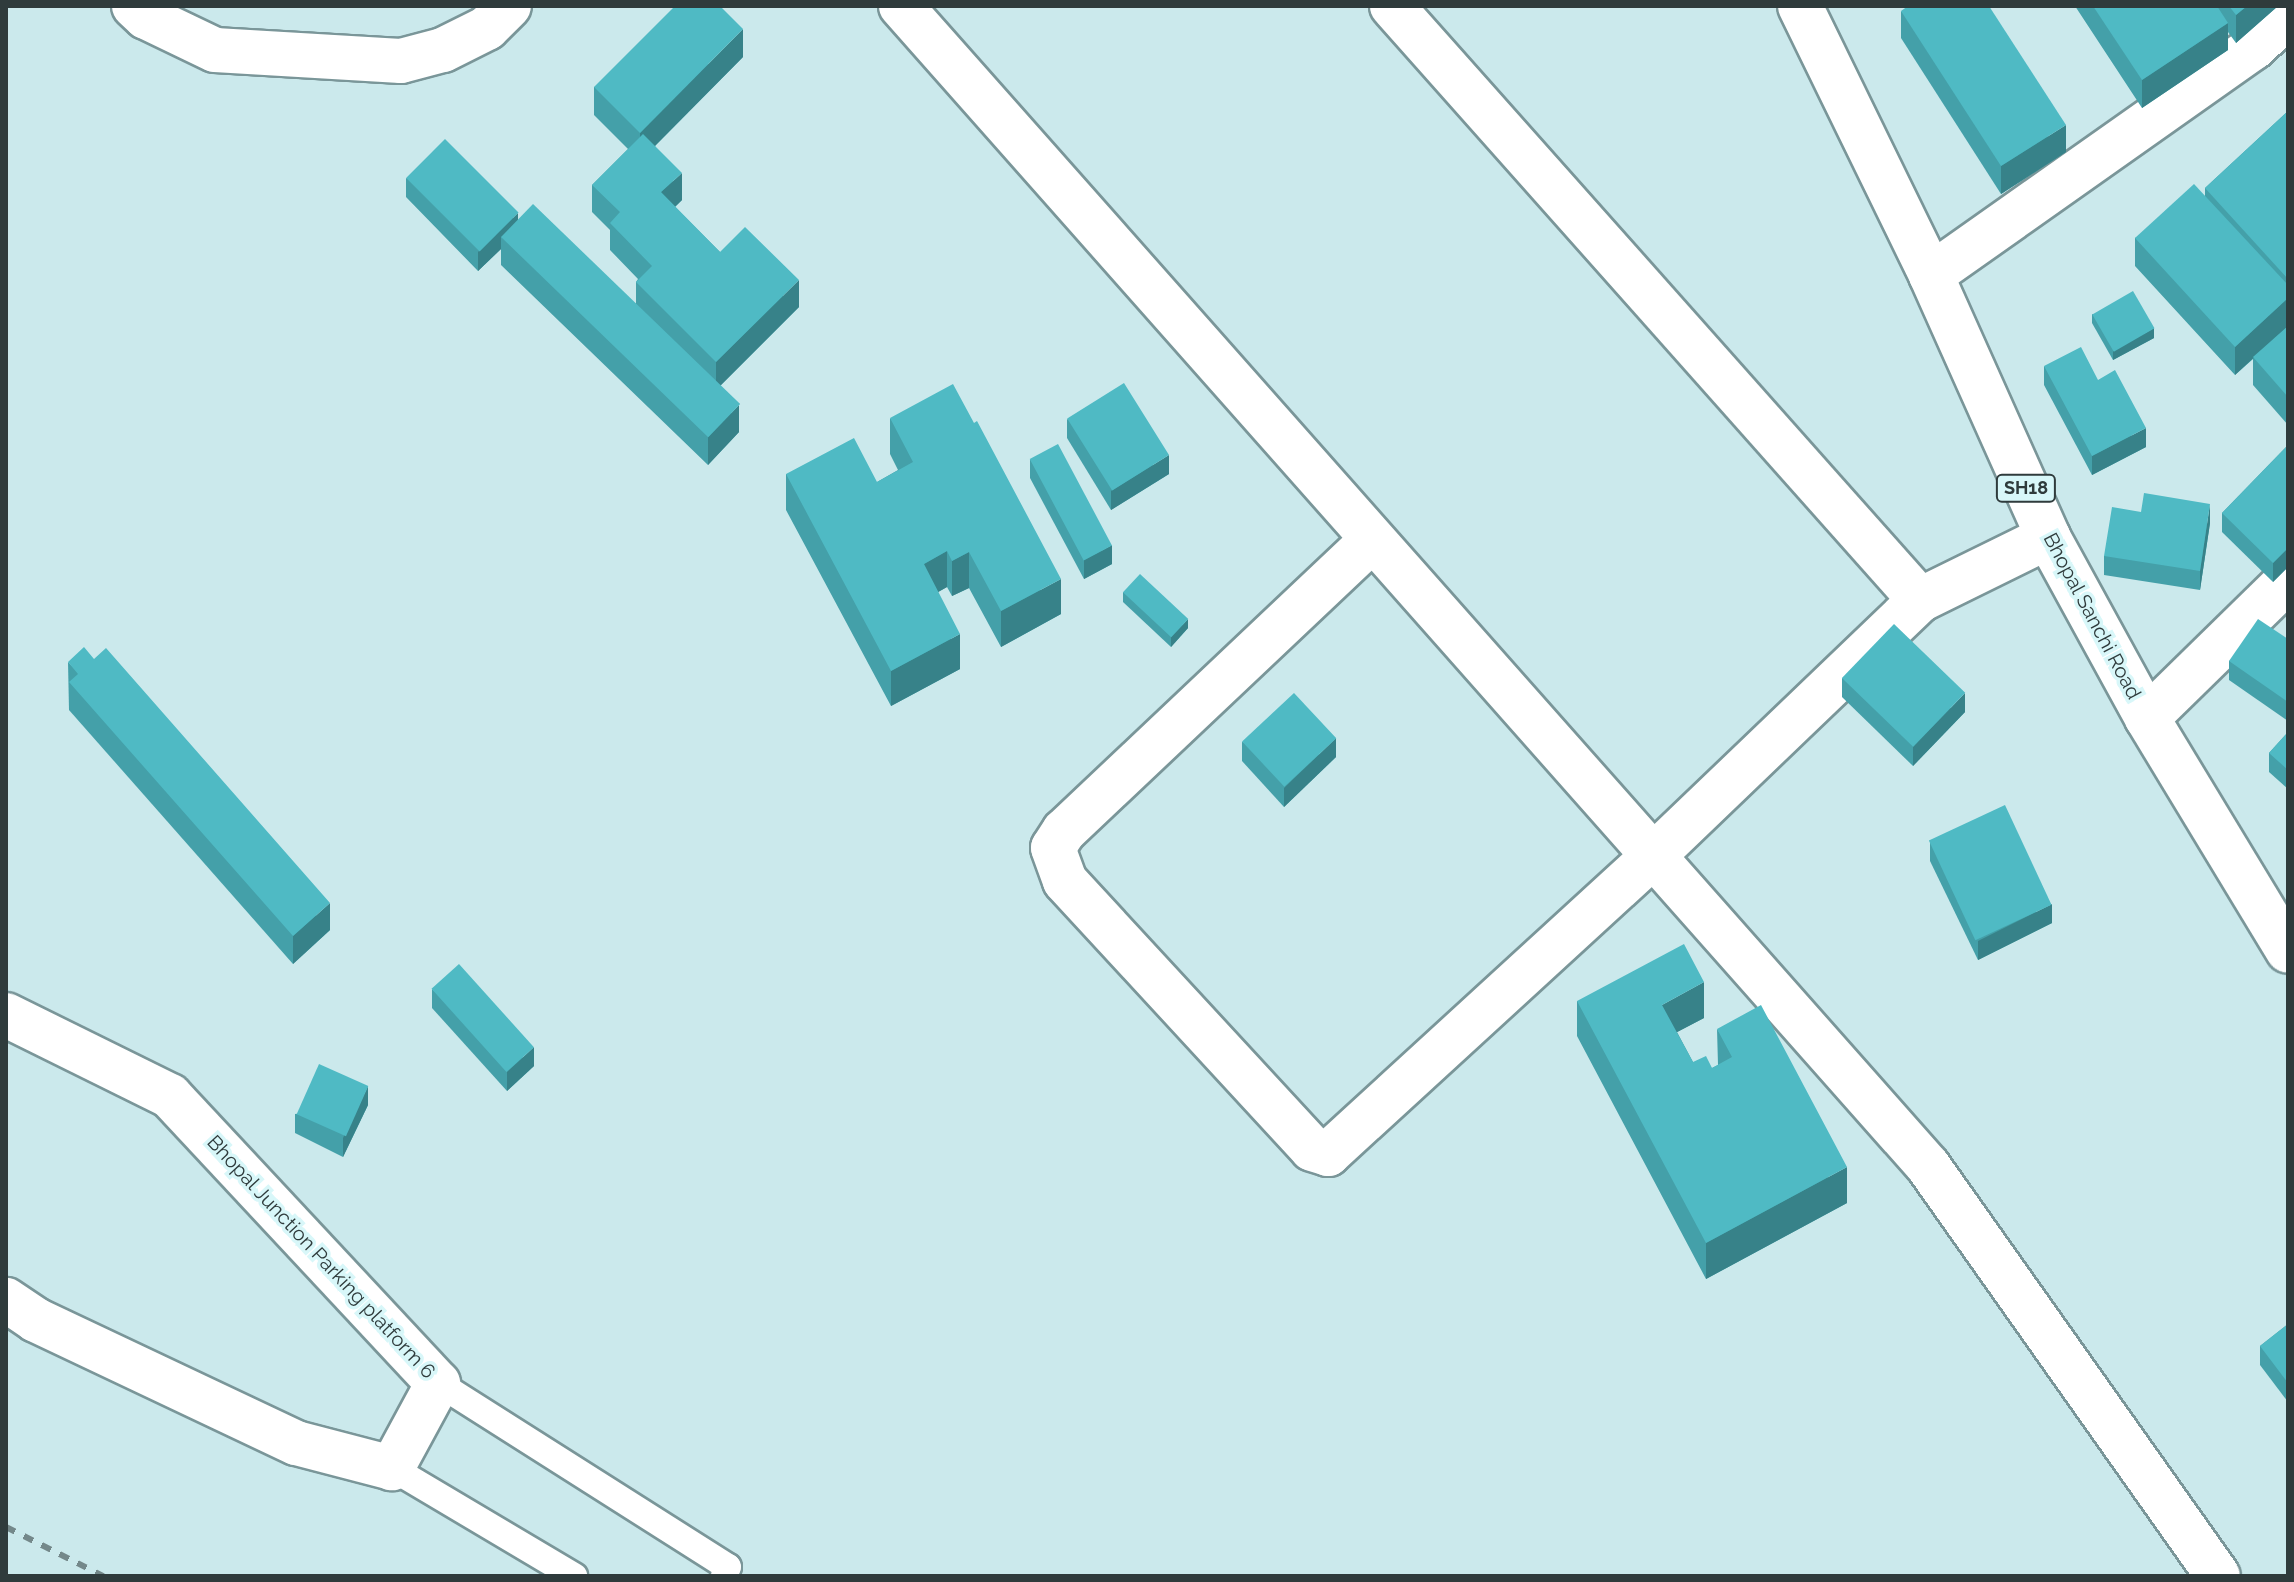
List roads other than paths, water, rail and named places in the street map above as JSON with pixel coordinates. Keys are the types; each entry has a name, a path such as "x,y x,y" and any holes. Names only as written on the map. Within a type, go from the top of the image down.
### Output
{"street":[{"path":"134,6 146,17 215,50 401,61 443,50 487,28 509,6"},
{"path":"901,6 1651,858 1928,1166 2218,1576"},
{"path":"1392,6 1920,600"},
{"name":"Bhopal Sanchi Road","path":"1800,6 1931,275 2048,537 2147,718 2288,951"},
{"path":"1931,275 2253,48 2288,16"},
{"path":"1372,540 1064,831 1053,848 1065,881 1312,1149 1328,1154 1651,858 1920,600 2048,537"},
{"path":"2147,718 2288,580"},
{"name":"Bhopal Junction Parking platform 6","path":"6,1015 170,1096 438,1383 392,1468"},
{"path":"6,1300 36,1320 296,1443 392,1468"}],"lane":[{"path":"438,1383 728,1567 724,1576"},
{"path":"392,1468 574,1576"}],"railway":[{"path":"6,1527 103,1576"}]}
